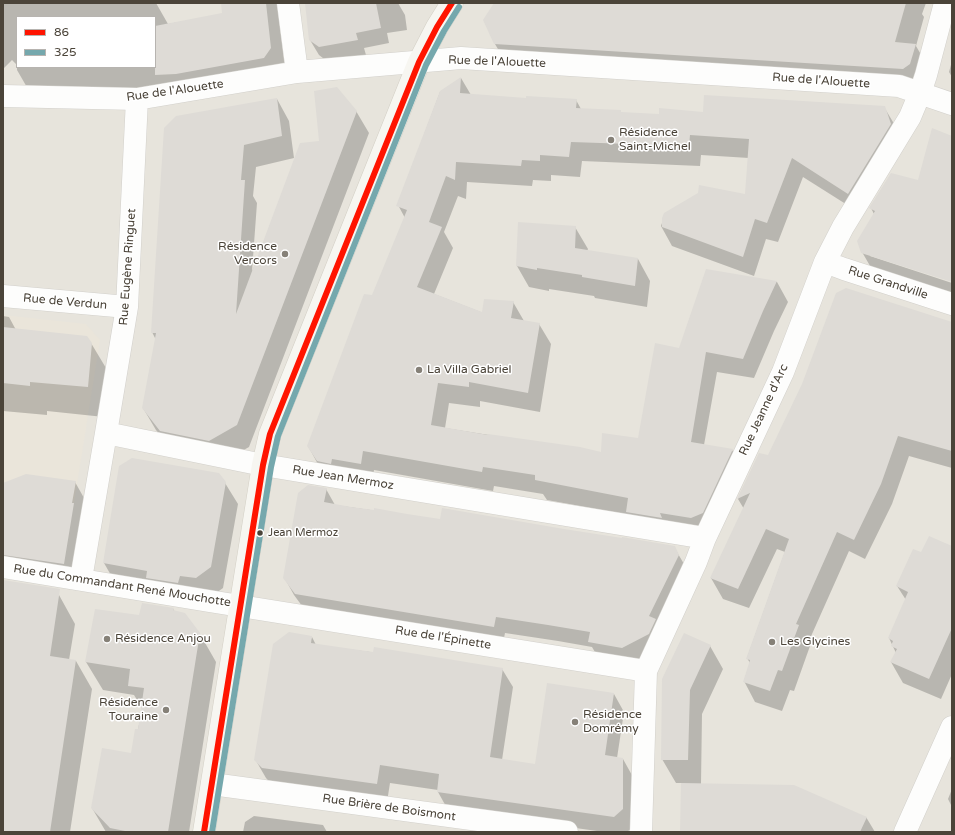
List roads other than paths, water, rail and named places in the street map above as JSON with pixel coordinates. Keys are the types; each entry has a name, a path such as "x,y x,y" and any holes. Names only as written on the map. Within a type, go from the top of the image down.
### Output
{"main road":[{"path":"204,832 263,465 270,434 419,62 437,27 452,3"}],"street":[{"path":"288,3 297,72"},
{"name":"Rue Jeanne d'Arc","path":"641,832 646,671 696,562 705,538 783,372 825,262 843,227 910,117 926,75 945,3"},
{"name":"Rue de l'Alouette","path":"3,96 137,99 297,72 461,58 899,86 952,104"},
{"name":"Rue Eugène Ringuet","path":"106,433 127,307 137,99"},
{"name":"Rue Grandville","path":"825,262 952,304"},
{"name":"Rue de Verdun","path":"3,296 127,307"},
{"path":"81,580 106,433"},
{"name":"Rue Jean Mermoz","path":"106,433 263,465 705,538"},
{"name":"Rue du Commandant René Mouchotte","path":"3,566 240,606"},
{"name":"Rue de l'Épinette","path":"240,606 646,671"},
{"path":"905,832 952,727"},
{"name":"Rue Brière de Boismont","path":"212,784 567,832"}],"place":[{"name":"Résidence Saint-Michel","path":"611,140"},
{"name":"Résidence Vercors","path":"285,254"},
{"name":"La Villa Gabriel","path":"419,370"},
{"name":"Jean Mermoz","path":"260,533"},
{"name":"Résidence Anjou","path":"107,639"},
{"name":"Les Glycines","path":"772,642"},
{"name":"Résidence Touraine","path":"166,710"},
{"name":"Résidence Domrémy","path":"575,722"}]}
